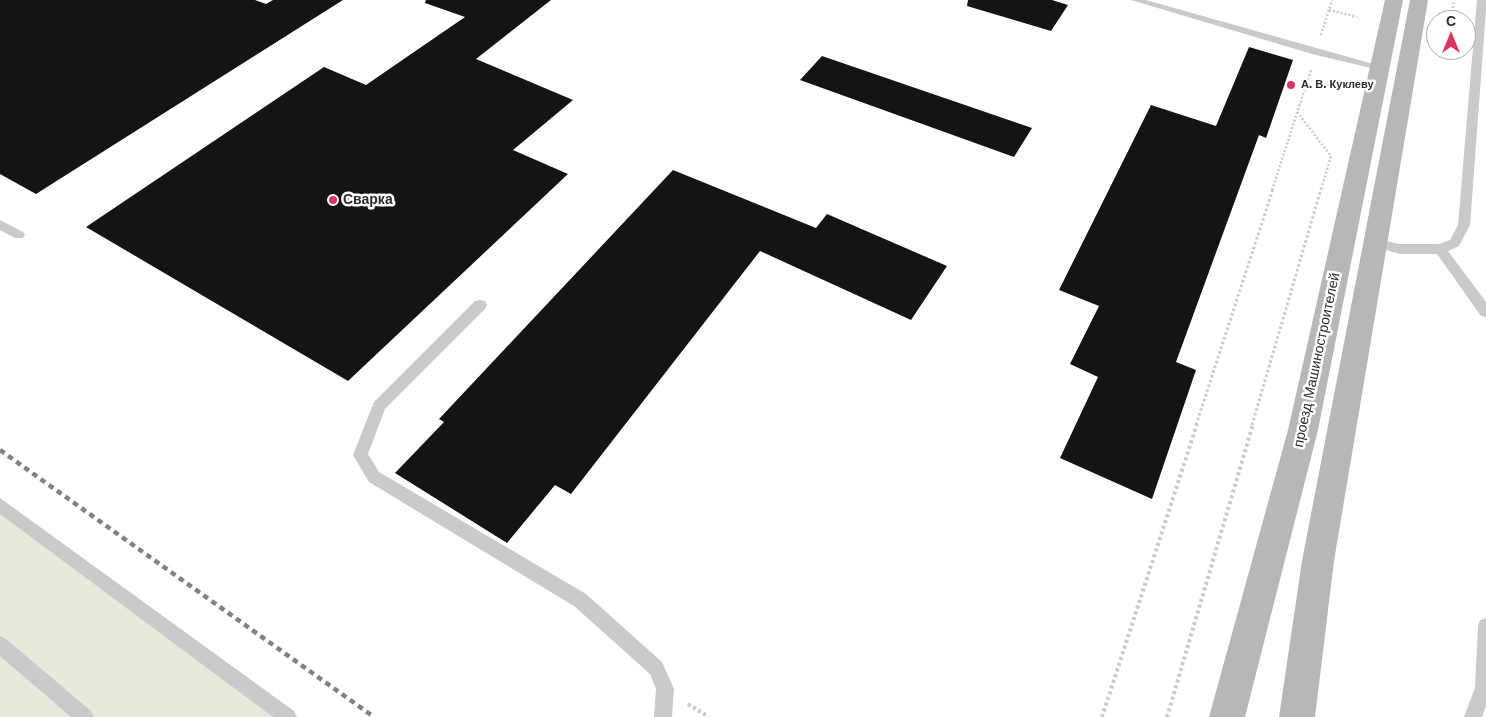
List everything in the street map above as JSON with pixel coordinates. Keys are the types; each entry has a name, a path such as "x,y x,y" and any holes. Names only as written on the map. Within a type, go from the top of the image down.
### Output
{"main road":[{"name":"проезд Машиностроителей","path":"1227,717 1303,430 1394,0"},
{"path":"1297,717 1318,560 1419,0"},
{"path":"1379,67 1406,74"},
{"path":"1345,232 1376,244"}],"lane":[{"path":"1136,0 1316,52 1379,67"},
{"path":"1376,244 1400,249 1440,249 1455,242 1464,225 1482,0"},
{"path":"0,224 19,235"},
{"path":"1440,249 1486,312"},
{"path":"480,305 379,406 360,455 374,477 580,600 656,668 665,688 663,717"},
{"path":"0,505 288,717"},
{"path":"1473,717 1484,688 1486,626"},
{"path":"0,645 85,717"}],"path":[{"path":"1102,717 1332,0"},
{"path":"1329,10 1357,18"},
{"path":"1167,717 1331,156 1297,112"}],"shaded area":[{"path":"0,505 288,717 0,717"}],"building":[{"path":"0,0 255,0 266,4 273,0 343,0 36,194 0,174"},
{"name":"Сварка","path":"426,0 551,0 476,59 573,100 513,150 568,174 348,381 86,227 324,67 366,85 465,17 425,3"},
{"path":"968,0 1052,0 1068,5 1051,31 967,6"},
{"path":"1249,47 1293,60 1266,138 1259,135 1176,362 1196,370 1152,499 1060,458 1098,377 1070,364 1099,306 1059,290 1151,105 1216,126"},
{"path":"822,56 1032,128 1014,157 800,80"},
{"path":"673,170 816,228 827,214 947,266 911,320 760,251 571,494 555,485 507,543 395,473 444,422 439,419"}],"railway":[{"path":"0,450 374,717"}],"place":[{"name":"А. В. Куклеву","path":"1291,85"},
{"name":"Сварка","path":"333,200"}]}
